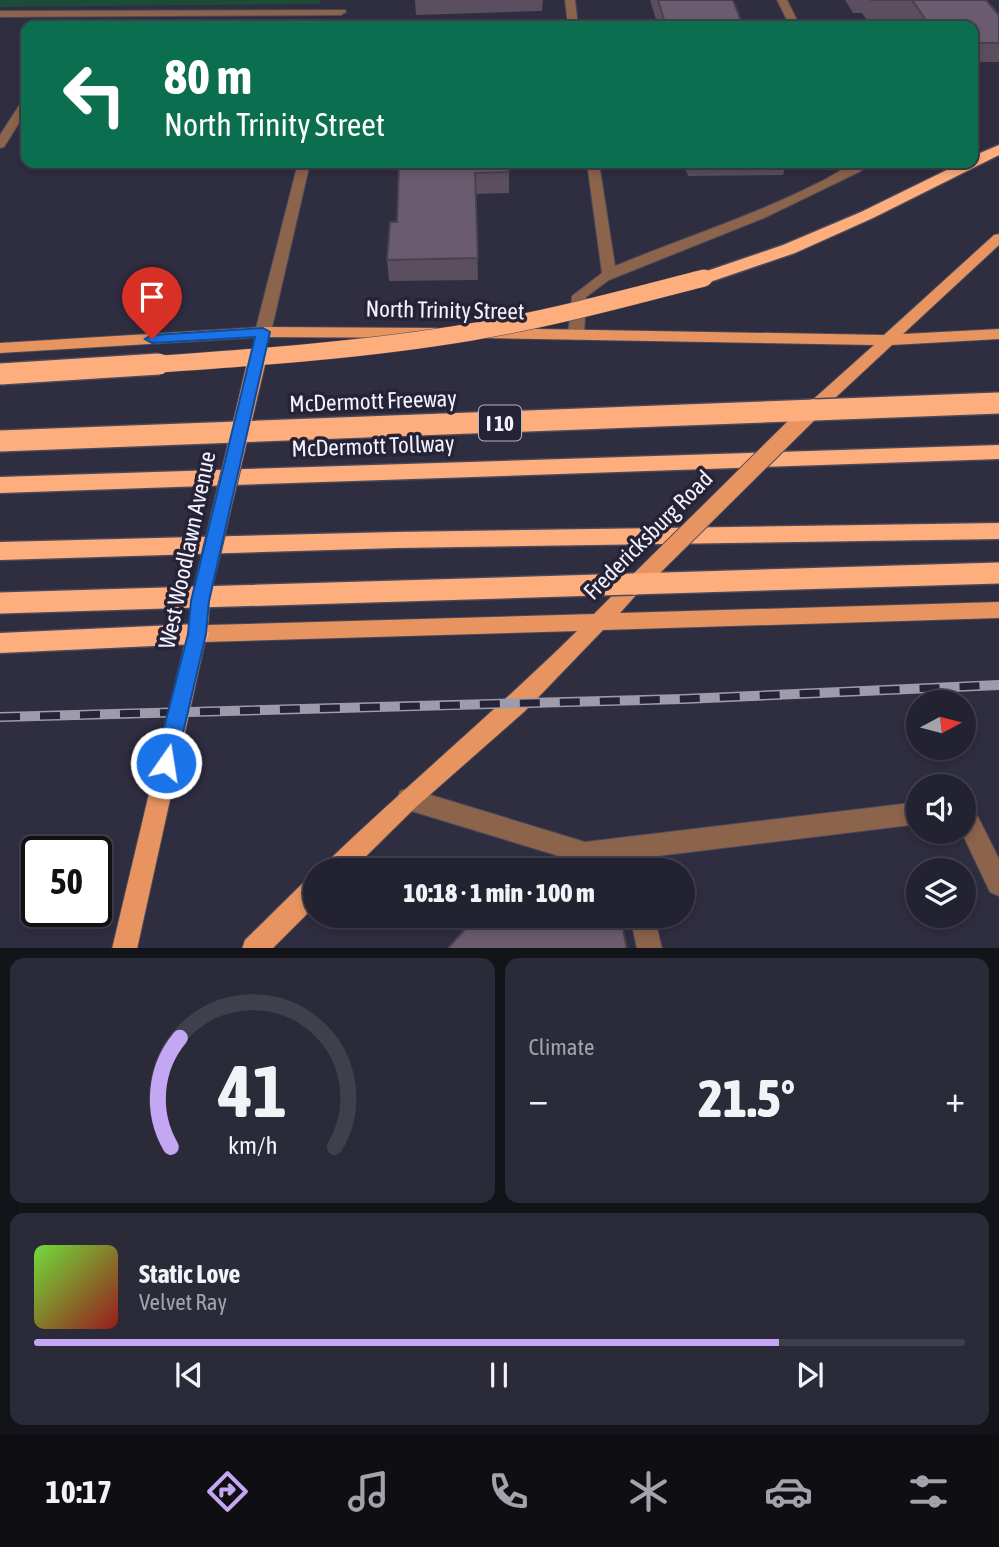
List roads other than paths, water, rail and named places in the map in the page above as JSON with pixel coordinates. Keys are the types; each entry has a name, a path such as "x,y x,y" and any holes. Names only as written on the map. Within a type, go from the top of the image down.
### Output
{"highway":[{"path":"978,159 999,149"},
{"path":"0,374 282,354 440,337 585,310 704,278 789,249 867,215 960,168"},
{"name":"McDermott Freeway","path":"0,441 999,403"},
{"name":"McDermott Tollway","path":"0,485 999,452"},
{"path":"0,551 396,540 999,531"},
{"path":"0,603 999,573"},
{"path":"0,643 197,634"}],"main road":[{"name":"Fredericksburg Road","path":"347,858 408,799 517,705 814,408 999,238"},
{"name":"North Trinity Street","path":"0,348 263,332 890,340 999,334"},
{"name":"West Woodlawn Avenue","path":"124,948 197,634 200,601 263,332"},
{"path":"197,634 999,610"},
{"path":"254,948 303,901"}],"street":[{"path":"339,21 345,0"},
{"path":"570,0 572,21"},
{"path":"782,0 792,21"},
{"path":"0,14 341,12"},
{"path":"79,21 84,13"},
{"path":"0,144 21,111"},
{"name":"West Woodlawn Avenue","path":"263,332 303,168"},
{"path":"594,168 609,273"},
{"path":"576,335 579,296 591,283 609,273 747,221 857,168"},
{"path":"408,799 585,853 617,858"},
{"path":"642,858 906,815"},
{"path":"976,837 999,884"},
{"path":"645,928 650,948"}],"railway":[{"path":"0,717 683,699 999,685"}]}
